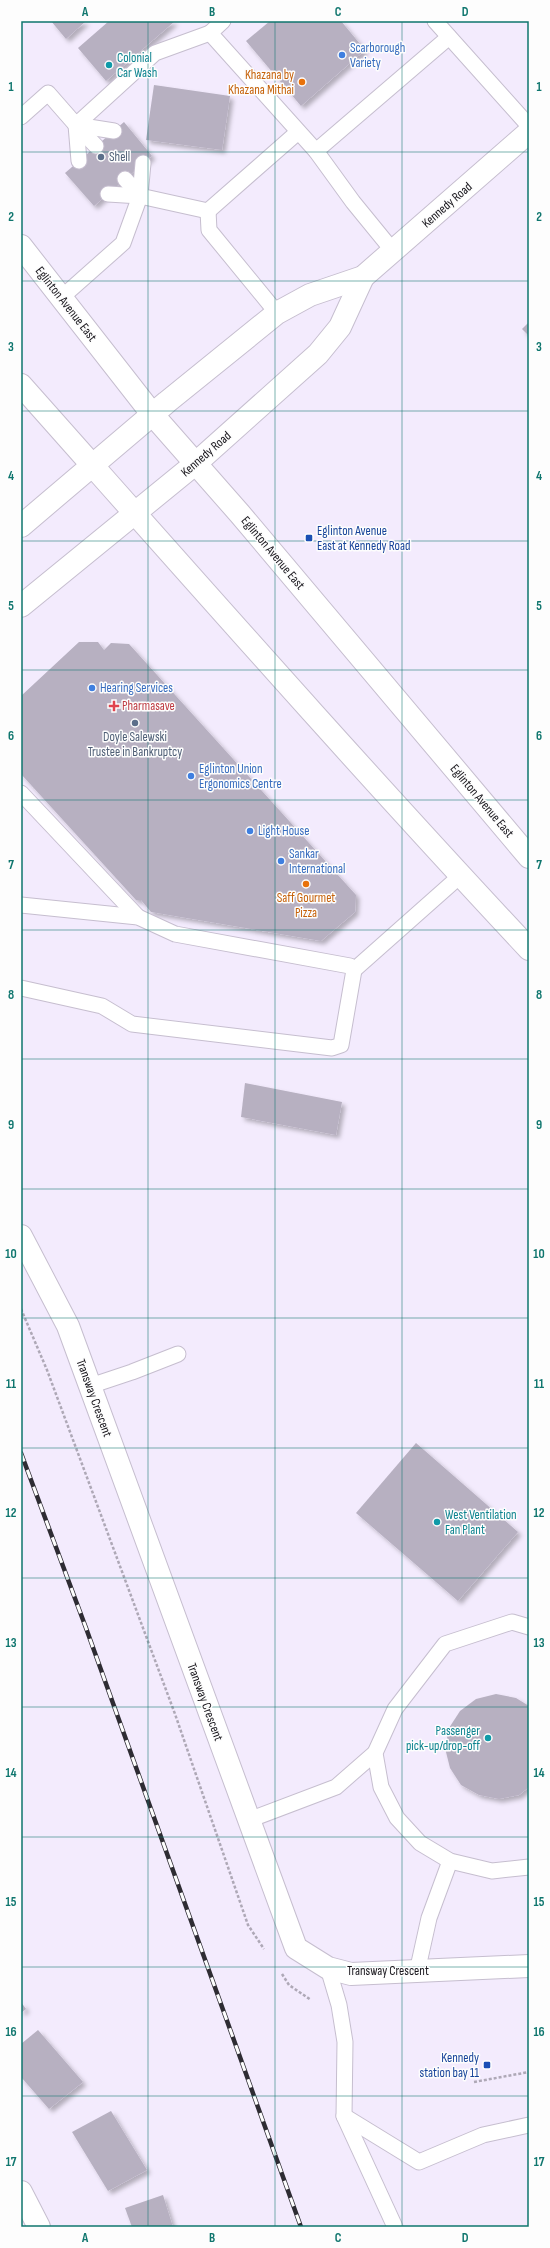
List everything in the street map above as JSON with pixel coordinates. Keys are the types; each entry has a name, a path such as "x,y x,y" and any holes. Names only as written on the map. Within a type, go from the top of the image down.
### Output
{"main road":[{"name":"Kennedy Road","path":"21,526 152,415 277,313 310,295 363,277 529,132"},
{"name":"Eglinton Avenue East","path":"21,246 152,415 240,514 529,857"},
{"name":"Kennedy Road","path":"21,606 195,464 318,354 340,328 363,277"},
{"path":"21,385 460,876 529,949"},
{"name":"Transway Crescent","path":"21,1236 68,1326 296,1948 328,1968 351,1974 529,1966"},
{"path":"21,2192 39,2227"}],"lane":[{"path":"76,124 154,53 210,33 223,21"},
{"path":"435,21 529,126"},
{"path":"210,33 316,151 353,202 393,251"},
{"path":"316,151 449,37"},
{"path":"21,117 48,93 96,146"},
{"path":"76,124 114,130"},
{"path":"76,124 79,161"},
{"path":"277,313 208,230 208,211 298,132"},
{"path":"61,298 123,243 140,196 143,164"},
{"path":"126,179 140,196"},
{"path":"108,194 140,196 208,211"},
{"path":"21,793 138,917"},
{"path":"21,988 102,1006 132,1024 332,1048 341,1045 354,970 460,876"},
{"path":"21,905 138,917 175,934 350,966 354,970"},
{"path":"90,1386 178,1354"},
{"path":"249,1820 336,1787 375,1753 396,1709 445,1644 512,1622 529,1627"},
{"path":"375,1753 381,1787 397,1818 420,1843 450,1861 492,1871 529,1867"},
{"path":"417,1972 429,1918 450,1861"},
{"path":"328,1968 339,2006 345,2042 344,2116 395,2227"},
{"path":"344,2116 419,2162 483,2135 529,2125"}],"path":[{"path":"21,1309 47,1370 172,1707 248,1926 266,1952"},
{"path":"280,1972 289,1985 317,2004"},
{"path":"474,2082 529,2072"}],"building":[{"path":"51,21 86,21 66,39"},
{"name":"Colonial Car Wash","path":"109,21 175,21 106,81 78,48"},
{"path":"270,21 341,21 365,50 301,106 246,41"},
{"path":"154,85 230,96 222,150 146,140"},
{"path":"124,122 152,156 94,206 65,173"},
{"path":"529,322 529,336 522,329"},
{"path":"79,642 98,642 104,650 111,643 129,644 356,895 355,912 321,941 151,912 141,900 136,900 21,774 21,696"},
{"path":"245,1083 342,1102 336,1135 241,1117"},
{"name":"West Ventilation Fan Plant","path":"416,1443 518,1532 458,1601 356,1513"},
{"name":"Passenger pick-up/drop-off","path":"496,1694 516,1698 529,1706 529,1787 519,1795 499,1799 479,1795 461,1785 450,1768 445,1748 449,1728 460,1711 476,1699"},
{"path":"21,2002 26,2009 21,2013"},
{"path":"38,2030 83,2082 49,2109 21,2077 21,2044"},
{"path":"111,2111 147,2170 108,2191 72,2132"},
{"path":"163,2195 173,2227 132,2227 125,2208"}],"railway":[{"path":"21,1453 86,1628 301,2227"}],"place":[{"name":"Scarborough Variety","path":"342,55"},
{"name":"Colonial Car Wash","path":"109,65"},
{"name":"Khazana by Khazana Mithai","path":"302,82"},
{"name":"Shell","path":"101,157"},
{"name":"Eglinton Avenue East at Kennedy Road","path":"309,538"},
{"name":"Hearing Services","path":"92,688"},
{"name":"Pharmasave","path":"114,706"},
{"name":"Doyle Salewski Trustee in Bankruptcy","path":"135,723"},
{"name":"Eglinton Union Ergonomics Centre","path":"191,776"},
{"name":"Light House","path":"250,831"},
{"name":"Sankar International","path":"281,861"},
{"name":"Saff Gourmet Pizza","path":"306,884"},
{"name":"West Ventilation Fan Plant","path":"437,1522"},
{"name":"Passenger pick-up/drop-off","path":"488,1738"},
{"name":"Kennedy station bay 11","path":"487,2065"}]}
